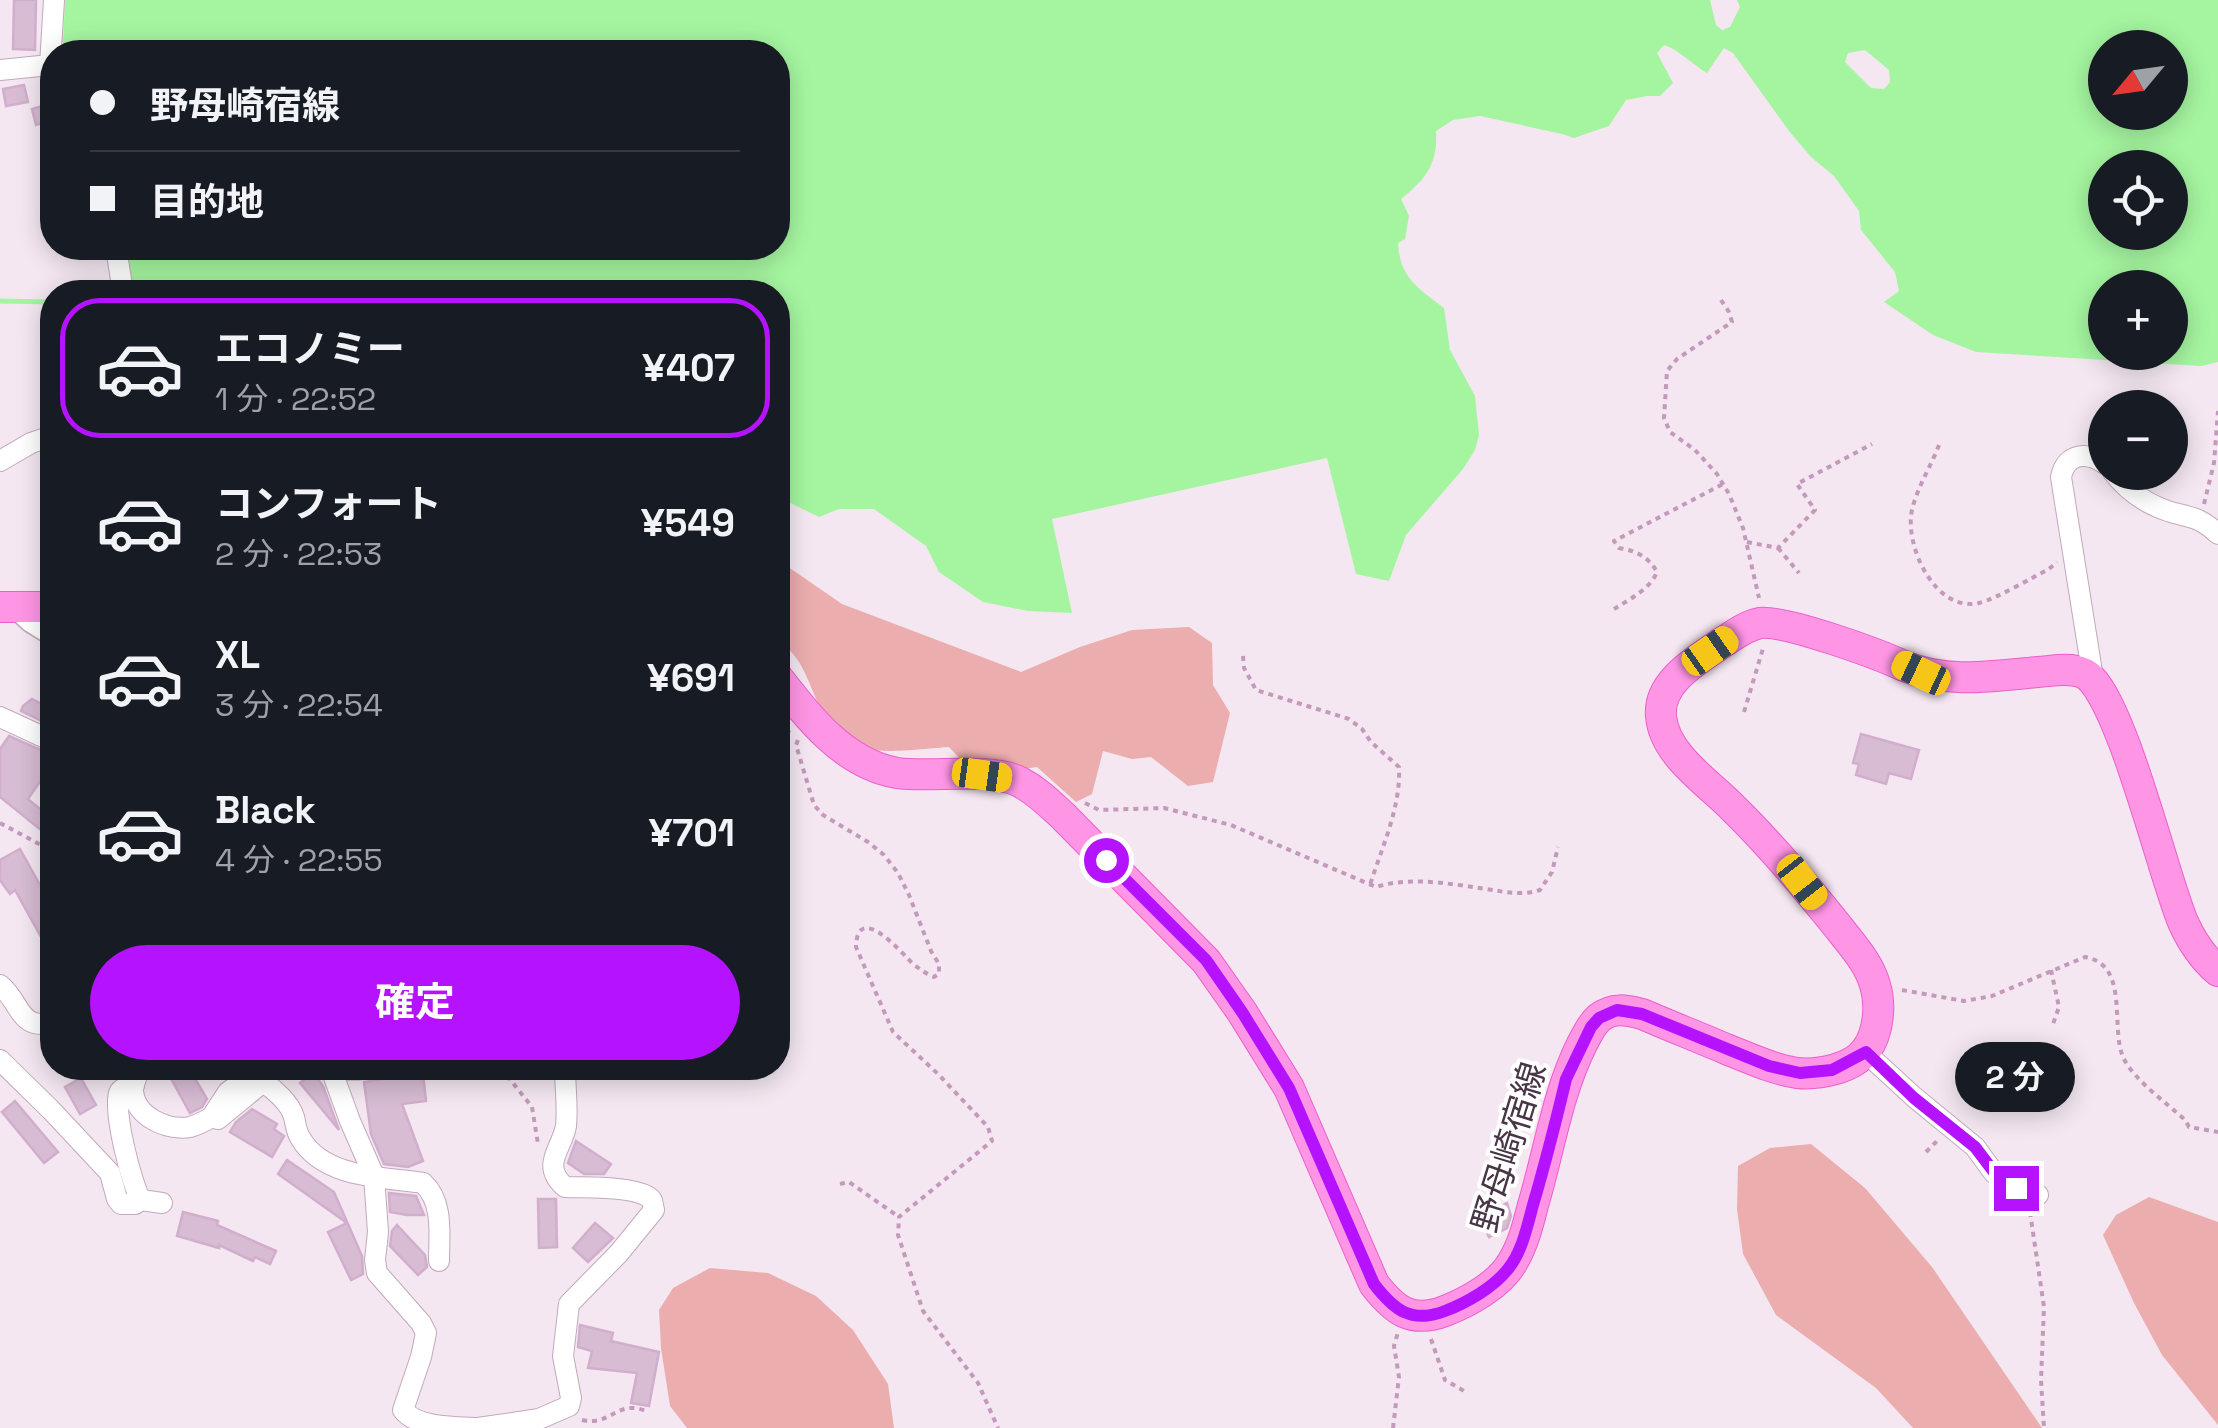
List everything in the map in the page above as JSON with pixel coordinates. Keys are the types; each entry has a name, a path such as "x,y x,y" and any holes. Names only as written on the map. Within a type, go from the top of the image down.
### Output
{"main road":[{"path":"5,600 40,612"},
{"path":"1866,1052 1877,1022 1878,996 1862,958 1802,882 1735,809 1680,757 1660,717 1667,687 1752,625 1768,623 1828,638 1921,673 1942,677 2061,670 2081,672 2092,678 2108,704 2130,758 2184,925 2218,971"},
{"path":"790,701 805,729 824,734 875,766 897,773 1017,780 1042,797 1206,960 1289,1088 1374,1284 1386,1300 1414,1315"},
{"name":"野母崎宿線","path":"1414,1315 1454,1308 1503,1275 1514,1260 1532,1209 1566,1079 1591,1027 1609,1012 1624,1009 1642,1014 1769,1066 1800,1073 1832,1070 1866,1052"}],"street":[{"path":"52,40 54,0"},
{"path":"0,70 40,68"},
{"path":"0,460 40,440"},
{"path":"2088,456 2072,458 2060,476 2092,678"},
{"path":"2128,490 2171,512 2200,520 2218,534"},
{"path":"0,717 40,736"},
{"path":"0,985 28,1020 40,1024"},
{"path":"1866,1052 1914,1098 1975,1147 1994,1172 2016,1188 2033,1194"},
{"path":"0,1060 110,1174 121,1204 152,1202 131,1179 118,1109 120,1092 132,1080"},
{"path":"135,1080 133,1092 144,1114 176,1128 192,1127 212,1117 228,1092 244,1080"},
{"path":"335,1080 374,1176 377,1274 421,1322 426,1333 422,1357 402,1410 410,1419 438,1426 478,1428 539,1418 569,1406 563,1356 569,1304 654,1210 652,1200 633,1192 560,1184 554,1169 556,1150 566,1129 565,1080"},
{"path":"212,1117 218,1119 263,1082 292,1110 298,1132 309,1150 326,1162 352,1172 423,1183 437,1204 439,1261"}],"path":[{"path":"1721,300 1732,322 1677,359 1667,371 1664,418 1670,432 1695,450 1723,484 1744,528 1768,623 1744,712"},
{"path":"2200,520 2214,463 2218,411"},
{"path":"1778,548 1815,510 1797,484 1872,444"},
{"path":"1939,445 1912,511 1912,542 1929,579 1945,597 1961,603 1979,603 2049,569 2072,549"},
{"path":"1614,609 1647,586 1657,572 1637,551 1619,548 1614,541 1723,484"},
{"path":"1746,542 1778,548 1799,574"},
{"path":"1243,656 1244,668 1256,690 1349,719 1398,767 1400,784 1392,819 1370,884"},
{"path":"790,727 805,729 796,745 814,805 834,824 868,842 898,873 940,964 939,974 929,976 886,936 873,929 860,933 856,947 893,1032 940,1075 988,1128 992,1141 898,1217"},
{"path":"1084,803 1099,810 1164,808 1231,825 1376,887 1394,881 1525,895 1540,890 1552,872 1558,847"},
{"path":"0,823 40,845"},
{"path":"1878,996 1904,989 1964,1001 1992,996 2085,956 2091,957 2112,979 2117,995 2118,1042 2132,1071 2190,1127 2218,1132"},
{"path":"2051,970 2059,1007 2052,1027"},
{"path":"511,1080 532,1107 539,1163 554,1169"},
{"path":"840,1184 849,1182 898,1217"},
{"path":"2033,1194 2044,1308 2040,1380 2044,1428"},
{"path":"898,1217 898,1235 923,1311 978,1383 998,1428"},
{"path":"1414,1315 1445,1380 1464,1391"},
{"path":"1393,1428 1399,1377 1394,1346 1414,1315"},
{"path":"569,1406 580,1420 596,1423 627,1407 646,1411"}],"shaded area":[{"path":"65,0 1710,0 1716,25 1722,30 1730,27 1740,7 1737,0 2218,0 2218,362 2201,366 2188,365 2188,270 2088,270 2088,359 1976,352 1933,335 1884,302 1899,291 1895,272 1861,230 1859,211 1834,176 1789,131 1733,53 1724,48 1707,73 1664,45 1657,53 1673,83 1660,96 1626,100 1609,126 1574,138 1480,116 1453,120 1436,131 1429,170 1401,199 1409,216 1405,239 1398,243 1399,255 1407,274 1444,308 1450,350 1475,396 1479,435 1463,469 1406,535 1389,581 1356,574 1327,458 1052,519 1072,613 1028,611 983,602 939,572 926,546 874,509 839,509 819,517 790,503 790,280 129,280 127,260 790,260 790,40 63,40","holes":["1865,50 1889,70 1890,82 1884,89 1871,88 1845,62 1848,53"]},
{"path":"790,568 842,604 1021,672 1132,630 1189,627 1212,643 1213,685 1230,713 1213,782 1188,786 1151,757 1132,759 1103,751 1092,794 1076,802 1037,767 1002,772 965,764 949,747 886,751 864,747 828,719 790,651"},
{"path":"1811,1144 1865,1188 1932,1267 2042,1428 1913,1428 1876,1388 1776,1315 1743,1254 1737,1209 1738,1166 1770,1148"},
{"path":"2149,1197 2218,1222 2218,1425 2162,1355 2103,1235 2116,1215"},
{"path":"710,1268 768,1273 816,1296 853,1330 888,1384 894,1428 687,1428 670,1406 659,1310 673,1288"}],"building":[{"path":"14,0 36,0 35,50 13,49"},
{"path":"24,85 28,102 6,106 3,89"},
{"path":"40,107 40,124 36,125 32,109"},
{"path":"32,699 40,703 40,720 21,711"},
{"path":"1861,734 1919,750 1911,779 1889,773 1886,784 1856,775 1859,764 1853,763"},
{"path":"9,736 40,750 40,782 28,799 40,809 40,829 0,797 0,749"},
{"path":"20,849 40,885 40,935 15,890 10,894 0,880 0,860"},
{"path":"82,1080 96,1105 80,1114 65,1087"},
{"path":"172,1080 196,1080 207,1099 190,1113"},
{"path":"318,1080 339,1130 300,1083"},
{"path":"424,1080 426,1101 402,1104 423,1161 408,1167 384,1164 371,1134 364,1082"},
{"path":"15,1101 58,1152 44,1163 2,1112"},
{"path":"252,1109 277,1124 274,1129 284,1136 272,1157 230,1132"},
{"path":"576,1141 611,1164 604,1174 584,1174 568,1163"},
{"path":"287,1160 334,1192 362,1256 363,1274 351,1280 328,1232 347,1223 278,1174"},
{"path":"389,1193 416,1196 424,1215 390,1212"},
{"path":"538,1199 556,1199 557,1247 539,1248"},
{"path":"1507,1203 1511,1216 1507,1228 1489,1237 1479,1217"},
{"path":"183,1212 218,1221 217,1225 276,1251 270,1264 255,1257 253,1261 219,1245 177,1236"},
{"path":"595,1223 613,1238 588,1262 573,1248"},
{"path":"397,1225 425,1255 427,1267 418,1275 390,1246"},
{"path":"580,1325 613,1333 611,1341 659,1352 649,1406 631,1403 637,1373 588,1368 592,1351 578,1347"}],"waterway":[{"path":"0,301 40,302"}],"route":[{"path":"1106,860 1206,960 1242,1012 1289,1088 1374,1284 1386,1300 1404,1313 1421,1318 1454,1308 1508,1269 1524,1236 1566,1079 1591,1027 1599,1018 1617,1010 1642,1014 1769,1066 1800,1073 1832,1070 1866,1052 2016,1188"}]}
